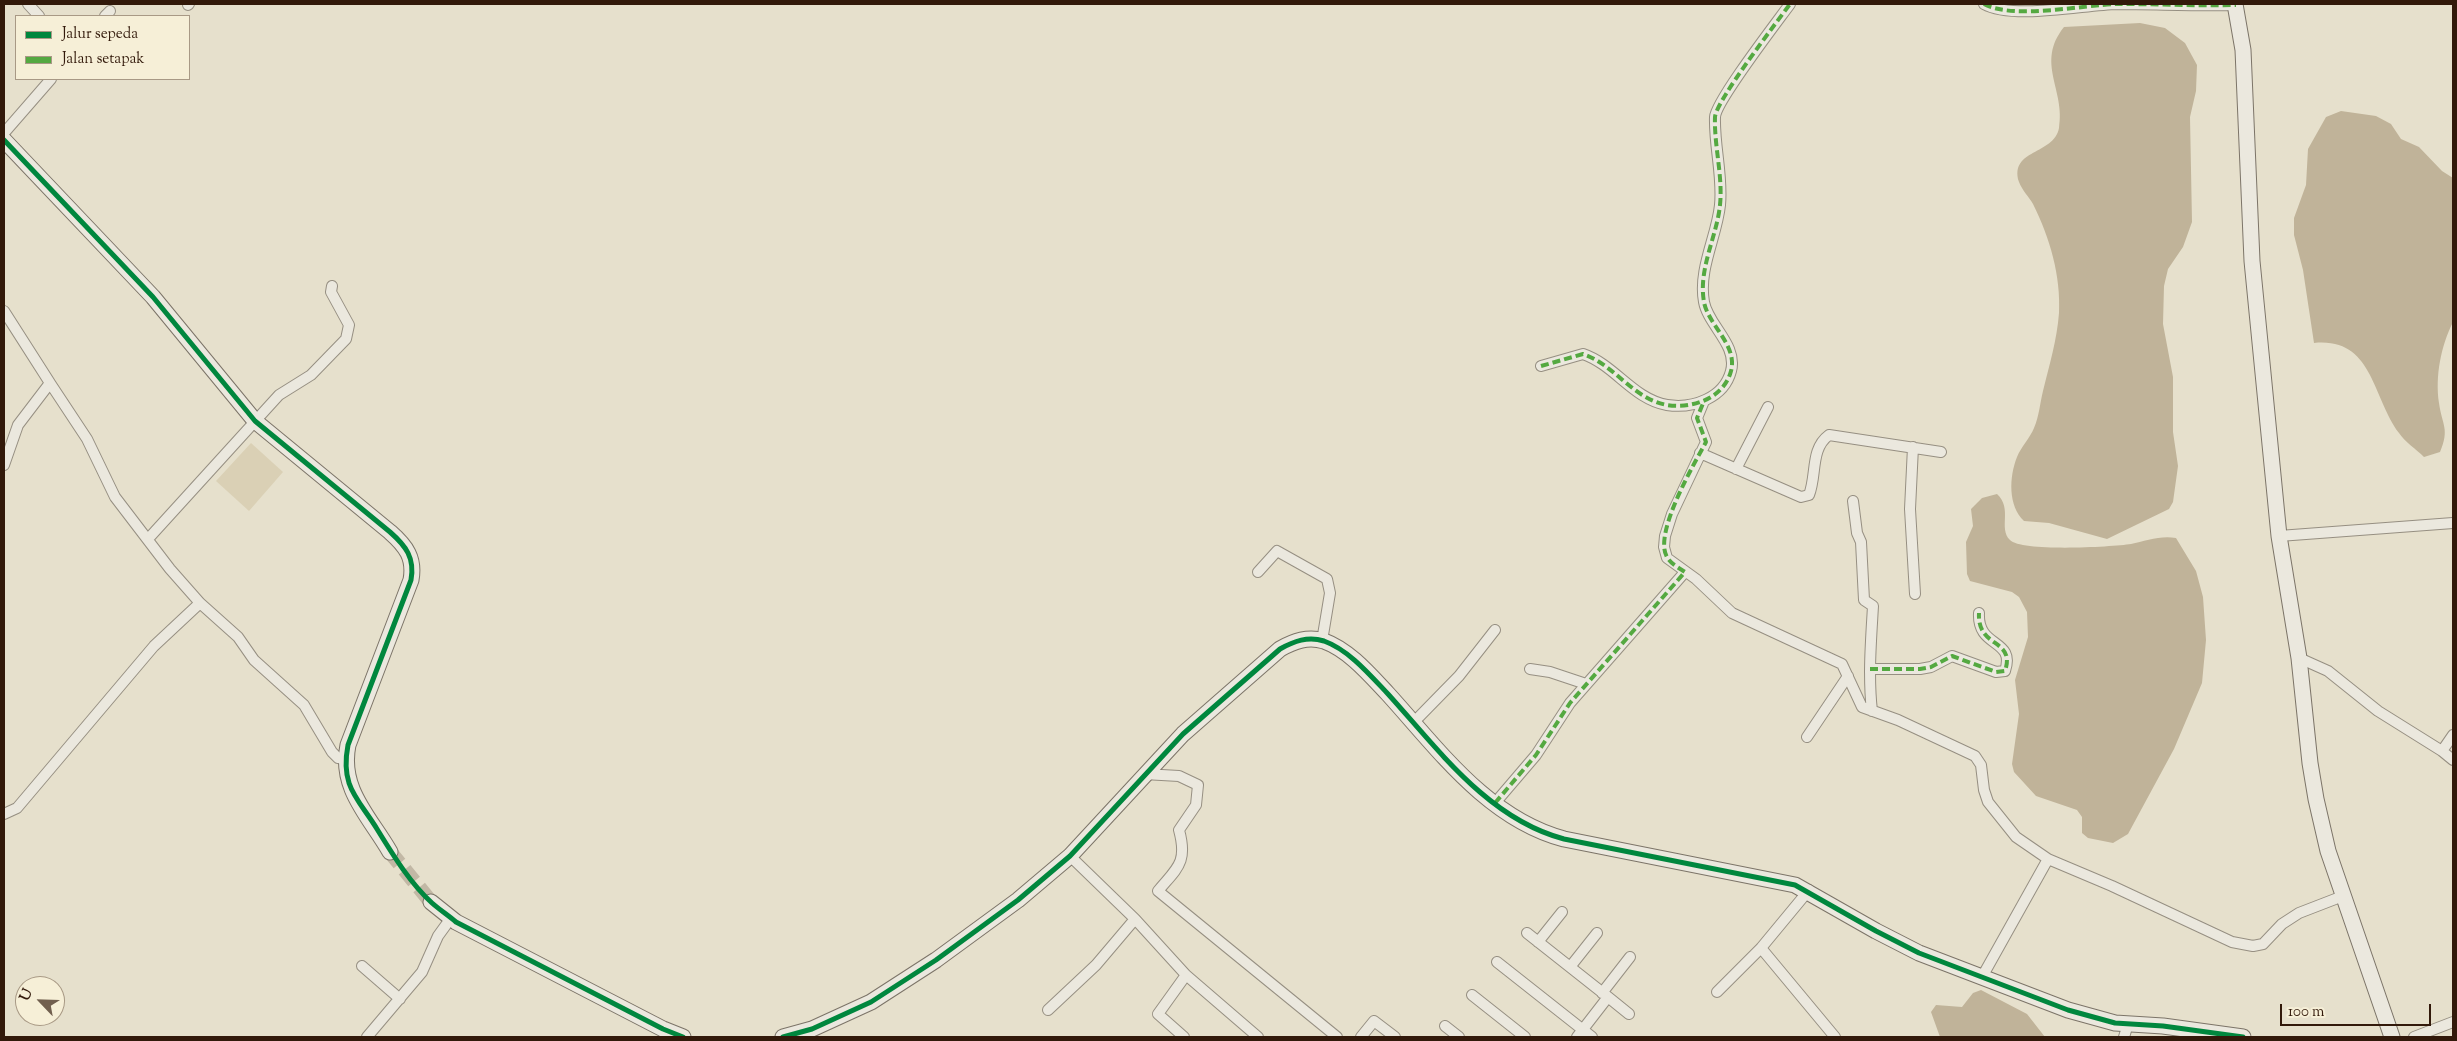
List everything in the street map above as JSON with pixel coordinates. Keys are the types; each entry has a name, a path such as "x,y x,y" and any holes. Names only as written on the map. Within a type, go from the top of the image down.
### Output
{"street":[{"path":"28,4 39,15"},
{"path":"1541,366 1583,354 1622,378 1637,392 1652,400 1668,405 1704,401 1723,388 1732,366 1730,353 1705,307 1703,296 1708,253 1720,205 1716,114 1739,76 1790,4"},
{"path":"1984,4 1990,7 2013,11 2115,4 2183,7 2236,5 2244,60 2252,261 2279,536 2299,658 2316,799 2328,851 2392,1037"},
{"path":"4,133 50,80"},
{"path":"4,140 153,297 255,421 390,532 401,542 412,559 411,580 348,746 345,759 348,780 354,796 376,827 390,852"},
{"path":"148,539 279,395 311,375 346,339 349,325 331,292 332,286"},
{"path":"4,311 87,439 115,497 170,569 200,603 238,637 254,660 304,705 332,752 338,758 345,759"},
{"path":"4,465 18,425 50,384"},
{"path":"1704,401 1698,418 1706,439 1672,514 1665,536 1664,547 1667,558 1696,579 1732,612 1842,664 1862,707 1898,720 1975,756 1981,765 1984,790 1994,812 2016,837 2048,859 2112,886 2232,942 2254,946 2266,942 2282,924 2299,912 2343,896"},
{"path":"1736,469 1768,407"},
{"path":"1700,453 1796,496 1805,497 1811,490 1816,455 1825,438 1829,435 1941,452"},
{"path":"1913,447 1910,509 1915,594"},
{"path":"1853,500 1856,533 1861,542 1864,600 1873,606 1868,677 1872,711"},
{"path":"2279,536 2453,523"},
{"path":"1258,572 1278,551 1327,579 1330,593 1322,641"},
{"path":"1495,804 1536,755 1559,718 1586,684 1685,572"},
{"path":"4,814 17,808 154,646 200,603"},
{"path":"1870,669 1920,669 1932,667 1952,656 1996,672 2005,671 2008,662 2005,651 1982,633 1978,623 1978,613"},
{"path":"1413,723 1459,676 1494,630"},
{"path":"783,1037 812,1029 842,1016 899,985 1018,900 1070,856 1183,734 1280,649 1299,640 1322,641 1359,665 1447,759 1495,804 1532,828 1547,834 1718,871 1788,883 1809,890 1891,939 2068,1010 2115,1024 2126,1031 2163,1026 2243,1037"},
{"path":"2299,658 2328,672 2378,711 2442,751 2453,760"},
{"path":"1530,669 1550,672 1586,684"},
{"path":"1807,737 1848,676"},
{"path":"2442,751 2453,735"},
{"path":"1144,774 1179,776 1198,785 1196,805 1179,830 1183,845 1182,862 1158,891 1337,1037"},
{"path":"1070,856 1135,919 1186,975 1258,1037"},
{"path":"1982,977 2048,859"},
{"path":"1717,992 1761,948 1809,890"},
{"path":"431,902 450,918 490,940 683,1037"},
{"path":"1538,942 1562,912"},
{"path":"367,1037 400,999 428,962 438,936 450,918"},
{"path":"1048,1010 1096,964 1135,919"},
{"path":"1570,967 1598,932"},
{"path":"1527,933 1629,1014"},
{"path":"1761,948 1835,1037"},
{"path":"1579,1034 1630,957"},
{"path":"1498,962 1579,1034 1592,1037"},
{"path":"362,966 400,999"},
{"path":"1184,1037 1158,1014 1186,975"},
{"path":"1472,995 1525,1037"},
{"path":"1361,1037 1374,1021 1394,1037"},
{"path":"2414,1037 2453,1022"},
{"path":"1444,1026 1459,1037"}],"shaded area":[{"path":"2140,23 2165,28 2185,43 2197,65 2196,91 2190,117 2192,222 2183,247 2168,269 2164,286 2163,324 2173,377 2173,432 2178,466 2173,502 2169,509 2107,539 2049,523 2024,521 2015,507 2013,499 2012,473 2019,453 2032,432 2037,419 2055,343 2059,313 2058,285 2053,257 2045,230 2033,204 2019,182 2018,171 2020,163 2049,143 2055,137 2059,128 2059,101 2053,77 2052,53 2056,40 2064,27"},
{"path":"2341,111 2376,116 2391,124 2401,139 2419,147 2442,171 2453,178 2453,322 2442,351 2438,382 2439,403 2445,432 2440,452 2424,457 2399,433 2360,359 2348,349 2333,344 2314,343 2303,270 2294,235 2294,218 2306,185 2308,149 2326,117"},
{"path":"251,443 283,472 249,511 216,481"},
{"path":"1997,494 2004,506 2007,535 2010,540 2018,544 2048,547 2087,547 2131,544 2170,537 2176,538 2196,571 2203,597 2206,640 2202,683 2174,749 2128,834 2113,843 2088,838 2082,833 2082,817 2077,810 2036,796 2014,772 2012,764 2019,714 2015,680 2028,637 2027,612 2019,597 2012,592 1970,581 1967,574 1966,542 1973,526 1971,509 1982,498"},
{"path":"1981,990 2027,1014 2045,1037 1940,1037 1931,1012 1936,1005 1962,1007 1973,993"}],"tunnel":[{"path":"390,852 431,902"}],"marked path":[{"path":"1541,366 1583,354 1605,366 1644,396 1655,402 1667,405 1677,406 1697,403 1715,395 1722,388 1731,371 1732,362 1727,344 1707,311 1703,290 1706,265 1718,217 1721,194 1715,117 1725,95 1790,4"},
{"path":"1984,4 1997,9 2012,11 2117,4 2236,5"},
{"path":"1495,803 1536,755 1570,703 1685,572 1673,564 1667,557 1664,546 1670,516 1706,442 1697,418 1704,401"},
{"path":"1870,669 1920,669 1931,667 1952,656 1996,672 2005,671 2007,661 2005,653 1984,633 1980,624 1979,613"}],"cycle path":[{"path":"4,140 153,297 255,421 390,532 401,542 408,553 412,565 411,580 348,745 346,771 357,800 409,878 432,903 456,922 663,1029 683,1037"},
{"path":"783,1037 812,1029 871,1002 936,960 1018,900 1070,856 1183,734 1280,649 1307,639 1324,641 1333,645 1359,664 1466,780 1511,816 1537,829 1564,839 1795,885 1919,953 2068,1010 2115,1023 2163,1026 2243,1037"}]}
